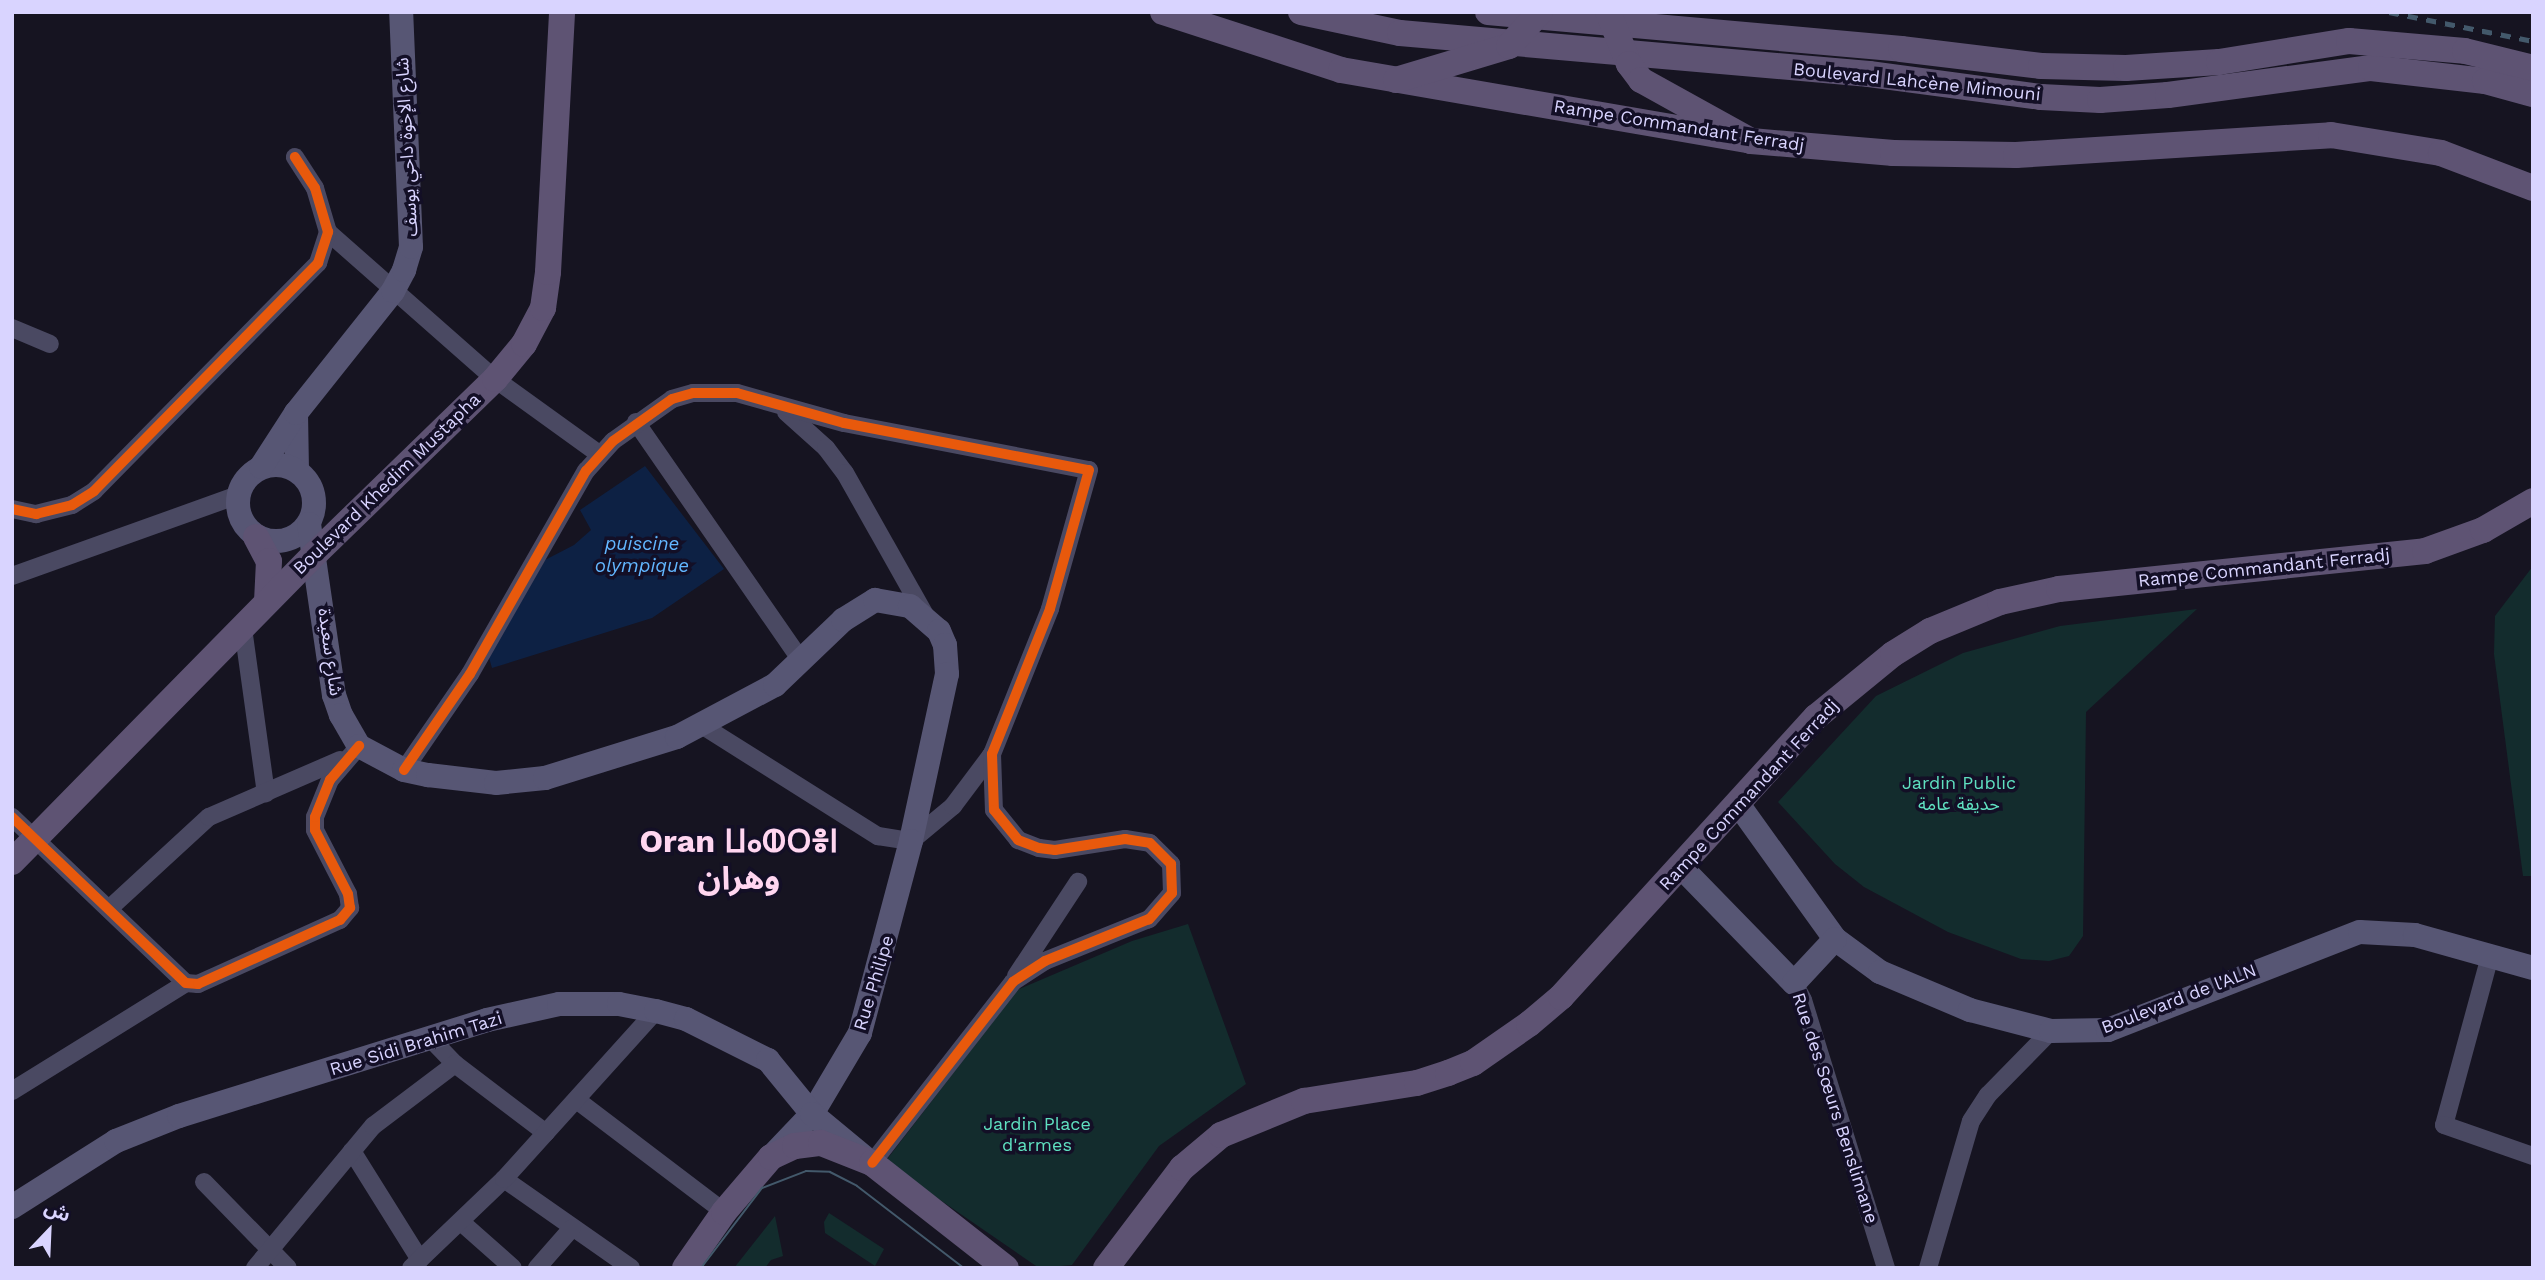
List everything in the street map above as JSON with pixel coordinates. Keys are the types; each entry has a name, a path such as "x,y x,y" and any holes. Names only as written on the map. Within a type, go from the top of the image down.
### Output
{"main road":[{"name":"شارع الإخوة داحي يوسف","path":"261,467 296,412 393,291 411,247 401,12"},
{"name":"Boulevard Khedim Mustapha","path":"12,862 316,552 495,379 524,344 543,308 562,12"},
{"name":"Rampe Commandant Ferradj","path":"1163,12 1252,45 1396,80 1751,141 1893,153 2016,155 2331,135 2441,153 2533,188"},
{"name":"Boulevard Lahcène Mimouni","path":"1301,12 1400,33 1869,74 2041,97 2100,100 2168,95 2371,68 2485,81 2533,94"},
{"name":"Boulevard Lahcène Mimouni","path":"1488,12 1901,49 2041,66 2126,68 2219,62 2348,41 2465,51 2533,68"},
{"path":"1396,80 1509,46 1540,12"},
{"path":"1608,12 1629,64 1641,80 1751,141"},
{"path":"296,412 297,471"},
{"path":"268,539 301,533 314,513 312,489 297,471 286,466 261,467 251,474 238,495 240,519 268,539 316,552"},
{"name":"Rampe Commandant Ferradj","path":"1106,1268 1182,1168 1222,1135 1304,1101 1417,1083 1474,1063 1502,1045 1561,997 1816,717 1893,654 1960,616 2059,589 2425,551 2483,530 2533,501"},
{"name":"شارع سعيدة","path":"309,524 316,552 334,695 359,746"},
{"path":"267,602 268,539"},
{"path":"359,746 404,770 496,783 545,778 623,757 703,726 775,685 843,620 876,600 910,606 926,616"},
{"name":"Rue Philipe","path":"811,1114 860,1033 911,841 947,674 945,645 926,616"},
{"name":"Boulevard de l'ALN","path":"1738,804 1835,939 1880,972 1920,991 2050,1031 2108,1030 2360,932 2415,935 2533,968"},
{"name":"Rue des Sœurs Benslimane","path":"1681,867 1794,983"},
{"path":"1794,983 1835,939"},
{"name":"Rue Sidi Brahim Tazi","path":"12,1207 116,1141 179,1116 430,1038 559,1004 619,1004 656,1011 686,1020 768,1060 811,1114 872,1163"},
{"path":"685,1268 724,1212 811,1114"},
{"path":"771,1157 795,1146 821,1143 872,1163 1006,1268"}],"street":[{"path":"295,157 315,188 328,232 495,379 599,454"},
{"path":"12,509 36,514 72,505 94,491 318,263 328,232"},
{"path":"12,328 50,344"},
{"path":"404,770 470,674 568,500 599,454 636,422 672,399 693,393 737,393 783,409 1089,470 1050,609 992,754 953,806 911,841 878,836 703,726"},
{"path":"783,409 826,448 845,472 926,616"},
{"path":"636,422 802,662"},
{"path":"12,576 238,495"},
{"path":"243,628 266,793"},
{"path":"111,907 209,817 329,768 359,746"},
{"path":"12,1091 186,983 198,984 340,920 350,908 348,894 315,830 315,817 330,780 359,746"},
{"path":"992,754 994,810 1018,840 1055,850 1125,839 1150,843 1171,864 1173,878 1171,893 1149,919 1045,961 1013,982"},
{"path":"12,817 33,841 111,907 186,983"},
{"path":"872,1163 1013,982 1078,882"},
{"path":"2490,956 2444,1125 2533,1156"},
{"name":"Rue des Sœurs Benslimane","path":"1794,983 1803,1000 1886,1268"},
{"path":"352,1151 415,1264 505,1179 578,1101 656,1011"},
{"path":"1928,1268 1975,1114 2050,1031"},
{"path":"430,1038 455,1064 546,1133"},
{"path":"255,1268 373,1126 455,1064"},
{"path":"578,1101 724,1212"},
{"path":"505,1179 631,1268"},
{"path":"204,1182 288,1268"},
{"path":"461,1222 513,1268"},
{"path":"537,1268 572,1228"}],"green space":[{"path":"2533,566 2533,876 2523,876 2494,654 2495,616"},
{"name":"Jardin Public حديقة عامة","path":"2197,609 2086,712 2083,936 2069,956 2049,961 2021,959 1948,932 1864,887 1835,864 1778,802 1876,696 1963,653 2060,626"},
{"name":"Jardin Place d'armes","path":"1188,924 1246,1084 1159,1146 1072,1265 1039,1268 885,1162 1017,990 1132,941"},
{"path":"829,1213 884,1249 875,1266 825,1233 824,1222"},
{"path":"775,1216 783,1256 771,1260 765,1268 734,1268"}],"water":[{"name":"puiscine olympique","path":"645,466 724,569 652,618 492,668 488,654 545,560 574,545 591,530 580,510"}],"tram line":[{"path":"701,1268 762,1188 806,1171 830,1172 857,1186 964,1268"}],"railway":[{"path":"2389,12 2533,41"}],"cycle path":[{"path":"12,509 36,514 72,505 94,491 318,263 328,232 315,188 295,157"},
{"path":"404,770 470,674 586,471 613,441 672,399 693,393 737,393 844,423 1089,470 1050,609 992,754 994,810 1018,840 1039,848 1055,850 1125,839 1150,843 1171,864 1172,893 1149,919 1045,961 1013,982 872,1163"},
{"path":"12,817 186,983 198,984 340,920 350,908 348,894 315,830 315,817 330,780 359,746"}],"district":[{"name":"Oran ⵡⴰⵀⵔⴻⵏ وهران","path":"739,860"}]}
